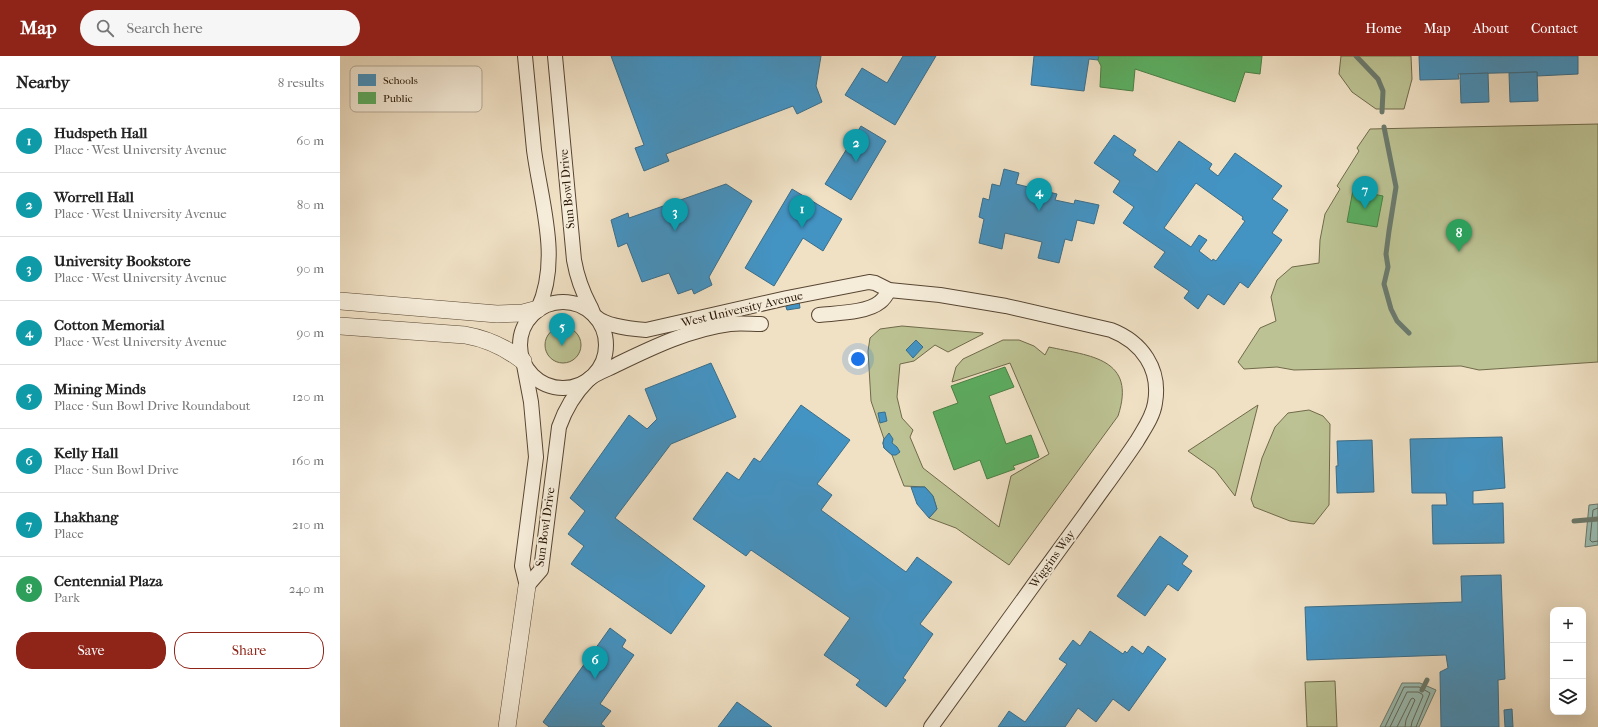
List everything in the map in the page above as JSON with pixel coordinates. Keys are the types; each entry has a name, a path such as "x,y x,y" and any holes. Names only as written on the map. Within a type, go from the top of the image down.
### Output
{"street":[{"name":"Sun Bowl Drive","path":"526,56 534,150 550,255 546,286 538,309"},
{"name":"Sun Bowl Drive","path":"554,56 574,260 577,278 596,317"},
{"name":"West University Avenue","path":"596,317 614,325 630,329 646,330 869,282 876,283 890,290 940,295 1006,306 1111,330 1122,334 1140,349 1149,361 1157,384"},
{"path":"819,315 875,306 882,301 890,290"},
{"path":"340,301 497,314 523,313 555,303 570,302 584,307 596,317 604,333 606,352 597,371 589,379 574,386 565,388 556,387 538,380 531,374 523,361 499,345 479,337 340,326"},
{"path":"507,727 527,586 522,566 536,451 531,402 520,348 522,334 528,321 538,309"},
{"name":"West University Avenue","path":"589,379 660,345 688,335 731,324 761,324"},
{"name":"Sun Bowl Drive","path":"527,586 541,570 559,427 567,408 589,379"},
{"name":"Wiggins Way","path":"931,727 1129,453 1153,414 1157,384"}],"green space":[{"path":"1341,56 1411,56 1412,79 1404,109 1376,109 1352,92 1339,74"},
{"path":"1598,124 1598,362 1479,370 1461,366 1294,370 1277,367 1244,369 1238,362 1260,328 1276,321 1271,297 1277,280 1292,267 1319,263 1320,240 1325,214 1340,189 1337,186 1359,151 1357,148 1370,129"},
{"path":"902,326 983,333 948,352 935,345 914,361 900,364 897,397 902,418 913,430 910,437 923,468 999,527 1011,476 1049,454 1010,363 952,382 956,367 963,359 1003,340 1019,340 1034,346 1045,355 1049,347 1094,357 1106,363 1115,371 1121,382 1122,397 1118,416 1009,565 956,528 929,518 937,509 933,496 925,487 904,486 892,455 884,448 884,439 871,401 868,351 870,338 880,329"},
{"path":"567,327 576,332 580,338 580,352 576,358 567,363 559,363 550,358 546,352 545,341 550,332 556,328"},
{"path":"1258,405 1235,496 1215,470 1188,451"},
{"path":"1309,410 1323,416 1330,424 1329,505 1314,524 1290,521 1254,507 1251,499 1262,458 1275,427 1288,413"},
{"path":"1335,681 1337,727 1307,727 1305,682"}],"water":[{"path":"1598,504 1598,545 1585,547 1589,505"},
{"path":"1402,683 1420,683 1436,690 1419,727 1380,727"}],"building: Schools":[{"path":"611,56 821,56 816,86 822,102 797,114 793,106 666,154 669,161 644,171 635,148 644,145"},
{"path":"903,56 936,56 895,125 845,95 862,68 887,83"},
{"path":"1034,56 1099,56 1098,60 1089,59 1084,91 1031,85"},
{"path":"1419,56 1578,56 1578,74 1537,76 1537,72 1458,74 1459,79 1420,80"},
{"path":"1537,72 1538,101 1510,102 1509,73"},
{"path":"1488,73 1489,102 1461,103 1460,74"},
{"path":"861,126 886,141 851,200 825,184"},
{"path":"1114,135 1136,150 1133,155 1157,172 1179,141 1212,164 1209,169 1218,176 1235,153 1282,186 1272,199 1288,210 1272,233 1282,240 1248,288 1240,282 1224,305 1208,294 1198,309 1184,298 1189,291 1154,267 1165,252 1123,223 1134,207 1113,192 1120,181 1094,163","holes":["1196,183 1243,217 1242,219 1245,221 1216,261 1213,259 1212,261 1199,251 1207,240 1199,235 1191,247 1164,228"]},
{"path":"1004,169 1019,173 1016,184 1057,194 1055,200 1074,204 1075,200 1099,205 1094,224 1077,220 1072,241 1065,239 1059,263 1038,258 1042,242 1005,233 1002,249 979,243 984,219 979,217 983,198 989,200 992,184 1000,186"},
{"path":"726,184 752,201 709,277 712,285 694,294 692,289 678,294 669,273 642,282 627,243 618,247 611,220 628,213 629,218"},
{"path":"792,189 842,219 823,251 803,238 774,286 745,268"},
{"path":"799,301 800,308 787,310 785,304"},
{"path":"916,340 923,347 913,358 906,350"},
{"path":"711,363 736,417 671,444 615,518 705,586 671,634 571,564 584,546 568,534 585,511 570,498 629,415 647,429 657,419 645,389"},
{"path":"801,405 850,440 817,484 832,495 821,510 906,572 917,557 952,582 920,624 933,634 903,678 906,680 886,707 856,685 860,680 824,655 850,618 751,550 746,556 693,519 727,472 739,480 754,458 760,462"},
{"path":"885,412 887,421 880,423 878,413"},
{"path":"889,433 893,439 892,443 900,452 896,455 892,455 884,448 884,439"},
{"path":"1502,437 1505,488 1473,491 1473,504 1503,503 1504,543 1433,544 1432,505 1447,505 1446,493 1412,493 1410,439"},
{"path":"1372,440 1374,492 1337,493 1337,441"},
{"path":"911,487 925,487 933,496 937,509 929,518 917,504"},
{"path":"1160,536 1188,556 1182,564 1192,571 1178,591 1168,584 1145,616 1117,596"},
{"path":"1501,575 1505,679 1498,680 1499,727 1441,727 1440,672 1448,668 1446,655 1307,660 1305,607 1462,602 1461,576"},
{"path":"610,628 626,640 622,647 634,655 600,704 611,711 601,724 605,727 549,727 543,722"},
{"path":"1090,631 1123,654 1125,651 1127,653 1132,646 1143,654 1148,646 1166,659 1129,711 1113,699 1096,722 1078,708 1065,727 998,727 1009,711 1025,722 1067,664 1059,659 1073,640 1080,646"},
{"path":"737,702 768,724 772,727 718,727"},
{"path":"1512,709 1513,727 1505,727 1504,710"}],"building: Public":[{"path":"1099,56 1262,56 1260,74 1245,72 1235,102 1135,69 1133,91 1100,87 1101,66 1098,60"},
{"path":"1353,190 1383,196 1377,227 1347,222"},
{"path":"1005,367 1014,387 989,396 1006,444 1031,435 1039,457 1013,466 1015,469 987,479 980,460 954,470 933,412 958,403 951,386"}],"waterway":[{"path":"1356,56 1378,79 1383,91 1382,112"},
{"path":"1384,127 1396,187 1386,254 1388,267 1384,284 1391,309 1397,321 1409,333"},
{"path":"1574,521 1598,519"},
{"path":"1422,690 1427,680"}],"place":[{"name":"Worrell Hall","path":"856,162"},
{"name":"Lhakhang","path":"1365,209"},
{"name":"Cotton Memorial","path":"1039,211"},
{"name":"Hudspeth Hall","path":"802,228"},
{"name":"University Bookstore","path":"675,231"},
{"name":"Centennial Plaza","path":"1459,252"},
{"name":"Mining Minds","path":"562,346"},
{"name":"Kelly Hall","path":"595,679"}]}
